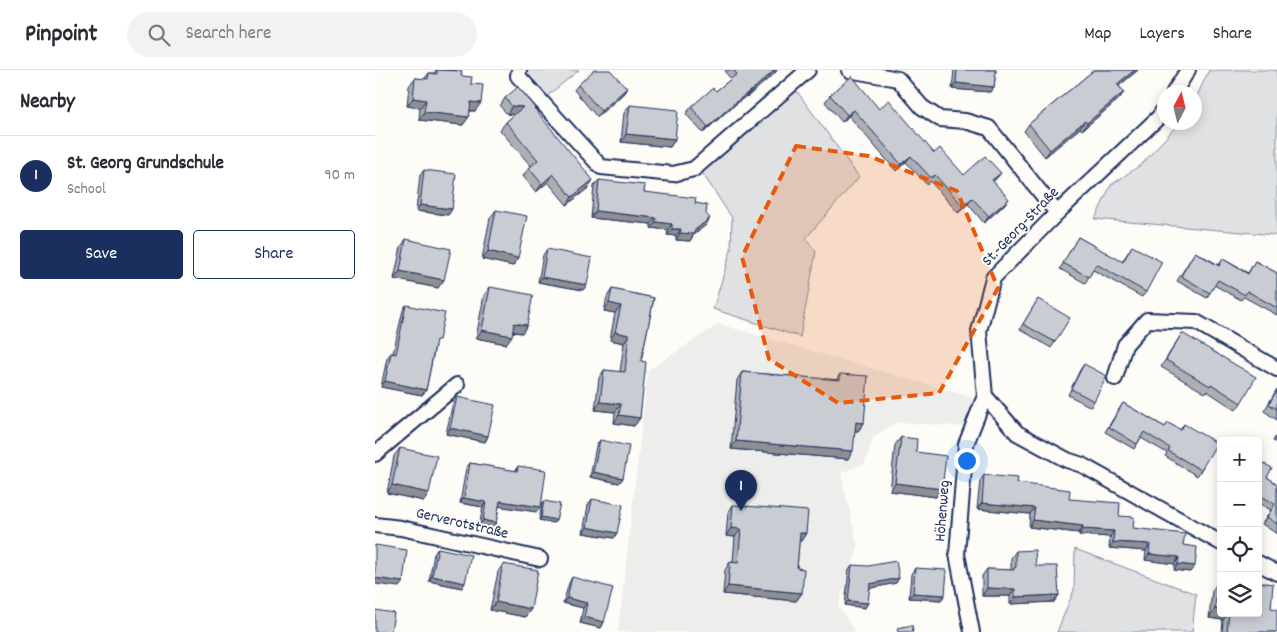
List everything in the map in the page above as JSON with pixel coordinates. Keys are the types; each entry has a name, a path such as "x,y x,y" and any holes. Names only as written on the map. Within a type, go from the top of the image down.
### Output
{"street":[{"path":"519,73 601,167 673,174 694,169 808,70"},
{"path":"849,70 898,74 922,107 940,119 965,121 989,128 1057,213"},
{"path":"1178,85 1188,70"},
{"name":"St.-Georg-Straße","path":"985,396 979,331 993,278 1057,213 1157,119"},
{"path":"1115,378 1125,345 1147,320 1196,322 1277,369"},
{"path":"375,454 400,431 457,385"},
{"path":"985,396 1017,433 1067,460 1082,465 1217,541"},
{"name":"Höhenweg","path":"972,632 957,554 965,444 985,396"},
{"name":"Gerverotstraße","path":"375,525 401,528 541,559"},
{"path":"1262,565 1277,573"}],"highlighted area":[{"path":"796,146 869,156 957,191 998,288 939,393 838,403 769,359 742,257"}],"shaded area":[{"path":"526,70 579,70 546,97 525,74"},
{"path":"1209,70 1277,70 1277,237 1275,235 1095,219 1111,185 1142,164 1173,130 1202,130 1202,85"},
{"path":"796,90 859,177 806,238 816,252 800,337 713,309 731,250 732,218 701,171"},
{"path":"719,324 978,399 967,427 897,422 873,438 865,463 841,473 858,548 838,606 855,632 618,632 648,370"},
{"path":"1075,549 1196,594 1192,632 1057,632 1074,590"}],"building":[{"path":"437,70 462,71 461,76 472,77 471,84 483,85 481,103 471,102 469,117 424,112 426,100 413,98 415,78 428,79 429,73 437,74"},
{"path":"594,70 610,70 627,88 601,111 578,85"},
{"path":"733,70 775,70 708,127 691,107 713,88 716,91 737,74"},
{"path":"957,70 996,70 994,87 956,83"},
{"path":"1094,70 1135,70 1117,84 1124,92 1087,123 1085,121 1050,150 1029,124"},
{"path":"852,76 879,109 889,100 934,153 940,148 964,175 985,156 1001,173 992,180 1009,199 989,216 972,198 963,206 935,175 931,178 911,156 901,164 854,110 847,115 830,95"},
{"path":"518,87 593,180 572,197 553,174 542,184 529,168 538,160 506,122 523,107 512,106 505,98"},
{"path":"630,105 678,110 675,139 626,134"},
{"path":"424,170 456,174 452,209 420,205"},
{"path":"599,180 645,185 644,192 696,198 695,203 707,205 706,214 710,218 695,230 694,234 680,233 681,229 672,229 672,224 656,222 656,218 596,211"},
{"path":"496,210 527,216 518,258 488,251"},
{"path":"1078,237 1123,262 1132,246 1162,262 1146,292 1096,264 1089,277 1063,263"},
{"path":"406,239 451,249 444,280 400,271"},
{"path":"547,249 592,258 587,285 542,277"},
{"path":"1195,252 1219,266 1223,259 1248,274 1255,261 1277,273 1277,308 1247,291 1245,295 1218,280 1210,293 1181,276"},
{"path":"490,287 533,295 527,325 514,323 512,336 482,330"},
{"path":"612,289 654,298 641,361 646,362 640,418 619,415 621,404 600,402 604,370 625,372 629,335 615,332 621,306 609,303"},
{"path":"1038,299 1070,318 1055,342 1023,324"},
{"path":"406,305 445,313 439,340 436,340 426,390 385,381 391,353 396,354"},
{"path":"1182,333 1256,377 1241,403 1211,384 1210,386 1166,360"},
{"path":"1084,364 1107,376 1094,401 1071,389"},
{"path":"742,372 840,380 840,374 868,376 864,423 856,422 853,451 736,441"},
{"path":"1277,390 1277,409 1269,404"},
{"path":"457,397 495,405 488,436 450,428"},
{"path":"1123,403 1165,427 1168,423 1181,430 1184,424 1217,443 1201,470 1168,451 1170,448 1144,432 1137,444 1109,427"},
{"path":"901,437 917,439 916,452 946,456 942,489 895,483"},
{"path":"600,440 629,446 623,478 593,472"},
{"path":"400,448 437,456 429,493 392,485"},
{"path":"1262,462 1272,468 1267,477 1277,484 1277,524 1267,517 1275,504 1262,496"},
{"path":"470,463 517,471 518,466 546,470 541,507 500,501 496,523 483,520 486,502 464,498"},
{"path":"984,475 1018,478 1017,483 1070,490 1069,499 1120,503 1119,516 1134,517 1133,528 1185,534 1183,545 1197,547 1195,566 1178,564 1179,557 1149,554 1150,544 1113,542 1114,531 1083,529 1083,526 1033,520 1035,508 982,503"},
{"path":"592,499 623,505 617,533 587,527"},
{"path":"544,501 560,504 556,520 541,517"},
{"path":"733,505 808,511 806,533 800,533 797,568 804,569 802,593 728,586 730,562 738,563 741,529 731,528"},
{"path":"375,545 407,550 403,582 375,578"},
{"path":"438,548 471,555 465,583 432,576"},
{"path":"1035,550 1036,566 1057,566 1059,595 1015,597 1015,589 987,588 987,569 1014,570 1016,567 1016,551"},
{"path":"896,561 899,578 870,584 868,603 848,601 852,565 868,566"},
{"path":"503,564 538,570 531,609 496,602"},
{"path":"915,568 947,570 945,595 913,593"},
{"path":"572,577 613,588 604,622 584,617 587,603 567,598"},
{"path":"1262,583 1273,584 1271,608 1277,609 1277,632 1227,632 1229,617 1262,617"},
{"path":"1217,591 1217,609 1215,609"},
{"path":"375,610 394,613 391,632 375,632"},
{"path":"912,625 913,632 898,632 897,628"}],"place":[{"name":"St. Georg Grundschule","path":"741,511"}]}
